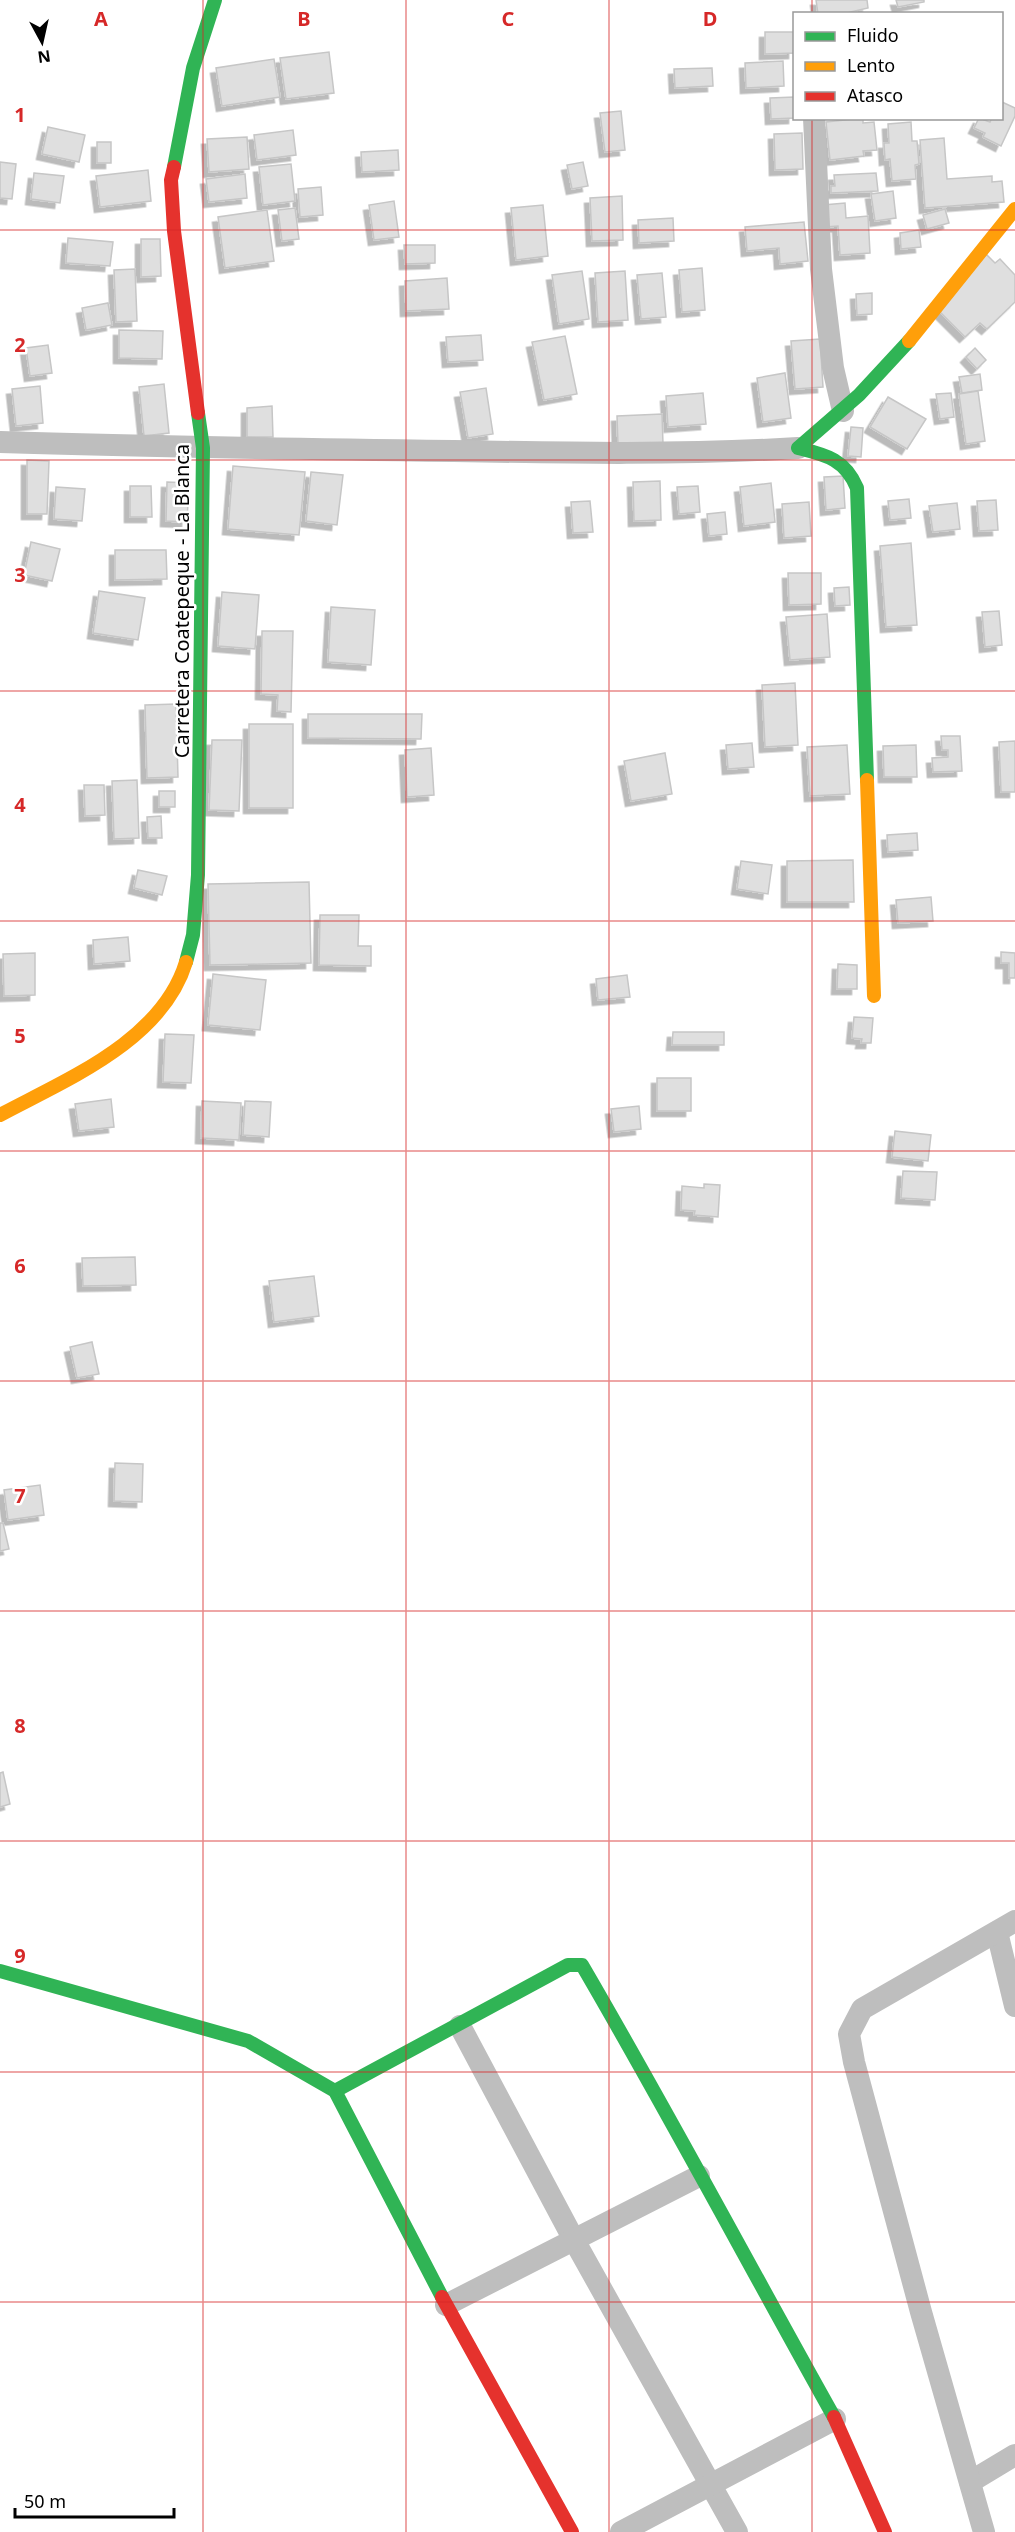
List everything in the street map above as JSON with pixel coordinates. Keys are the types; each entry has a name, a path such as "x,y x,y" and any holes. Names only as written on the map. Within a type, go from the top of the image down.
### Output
{"street":[{"name":"Carretera Coatepeque - La Blanca","path":"0,1115 115,1049 149,1022 176,987 192,944 198,875 203,448 174,231 171,180 193,68 215,0"},
{"path":"813,120 821,269 833,368 843,411"},
{"path":"798,448 876,380 1015,208"},
{"path":"0,442 203,448 573,453 728,452 798,448 842,461 851,470 857,488 874,996"},
{"path":"984,2532 918,2300 854,2062 849,2034 862,2009 1006,1927 1015,2006"},
{"path":"335,2091 460,2026 568,1965 582,1965 644,2071 699,2176 835,2420 885,2532"},
{"path":"0,1971 248,2041 335,2091 446,2305 572,2532"},
{"path":"460,2026 574,2240 712,2485 736,2532"},
{"path":"446,2305 699,2176"},
{"path":"621,2532 835,2420"},
{"path":"970,2482 1015,2455"}],"building":[{"path":"816,0 867,0 868,8 851,12 818,12"},
{"path":"896,0 924,0 924,2 898,7"},
{"path":"765,32 793,32 793,53 765,54"},
{"path":"329,52 334,93 286,99 280,58"},
{"path":"274,59 280,97 222,106 216,68"},
{"path":"783,61 784,86 746,88 745,63"},
{"path":"712,68 713,86 675,88 674,69"},
{"path":"793,97 793,118 771,119 770,98"},
{"path":"1003,102 1015,108 1015,116 1001,146 983,137 985,133 974,128 978,120 990,122 991,120 1003,120"},
{"path":"621,111 625,150 605,152 600,113"},
{"path":"863,120 863,123 874,122 877,150 863,151 864,156 830,160 826,122"},
{"path":"911,122 912,141 917,141 919,164 915,165 916,179 892,181 890,159 885,160 884,143 889,143 888,124"},
{"path":"48,127 85,135 79,162 42,154"},
{"path":"293,130 296,155 257,160 254,135"},
{"path":"802,133 803,169 775,170 774,134"},
{"path":"247,137 249,169 209,172 207,139"},
{"path":"944,138 947,179 992,176 992,182 1002,181 1004,202 925,208 920,140"},
{"path":"97,142 111,142 111,163 97,163"},
{"path":"398,150 399,170 362,172 361,152"},
{"path":"0,162 16,164 12,199 0,198"},
{"path":"583,162 588,186 572,189 567,165"},
{"path":"291,164 295,201 263,205 259,167"},
{"path":"148,170 151,201 100,207 96,176"},
{"path":"34,173 64,176 60,203 31,199"},
{"path":"876,173 878,191 831,193 831,186 835,186 834,175"},
{"path":"245,174 247,198 209,202 206,179"},
{"path":"321,187 323,215 300,217 298,189"},
{"path":"893,191 896,218 875,221 871,194"},
{"path":"622,196 623,240 592,241 590,198"},
{"path":"394,201 399,237 374,240 369,205"},
{"path":"845,203 846,218 868,216 870,253 840,255 838,226 825,227 823,205"},
{"path":"543,205 548,256 516,260 511,208"},
{"path":"295,208 299,239 282,241 278,210"},
{"path":"945,209 949,223 927,229 923,215"},
{"path":"267,210 274,261 225,268 218,217"},
{"path":"673,218 674,241 639,243 638,220"},
{"path":"804,222 808,261 780,264 779,248 747,251 745,227"},
{"path":"919,230 921,247 901,249 900,233"},
{"path":"68,238 113,242 110,266 66,263"},
{"path":"141,239 160,239 161,276 141,277"},
{"path":"404,245 435,245 435,263 405,264"},
{"path":"986,254 995,263 1000,259 1015,275 1015,302 987,329 980,323 965,337 940,312"},
{"path":"702,268 705,310 682,312 679,270"},
{"path":"135,269 137,321 116,322 114,270"},
{"path":"582,271 589,319 559,324 552,275"},
{"path":"625,271 628,320 598,322 595,273"},
{"path":"662,273 666,317 641,319 637,275"},
{"path":"447,278 449,309 406,311 405,281"},
{"path":"872,293 872,314 857,315 856,294"},
{"path":"108,303 112,325 86,330 82,308"},
{"path":"119,330 163,331 162,359 119,358"},
{"path":"481,335 483,360 448,362 446,337"},
{"path":"565,336 577,394 544,400 532,342"},
{"path":"820,339 823,387 795,389 791,341"},
{"path":"48,345 52,373 30,376 26,348"},
{"path":"975,348 986,360 977,369 966,357"},
{"path":"785,373 791,418 763,422 757,378"},
{"path":"980,374 982,390 962,393 959,377"},
{"path":"164,384 169,433 144,436 139,387"},
{"path":"40,386 43,423 16,426 12,389"},
{"path":"486,388 493,434 468,438 460,392"},
{"path":"978,391 985,441 966,444 959,394"},
{"path":"703,393 706,424 668,427 666,396"},
{"path":"951,393 954,417 940,419 936,394"},
{"path":"888,397 926,419 907,449 870,427"},
{"path":"272,406 273,437 247,437 247,408"},
{"path":"662,414 663,444 618,445 617,416"},
{"path":"851,427 863,428 861,457 848,456"},
{"path":"27,460 49,461 47,514 27,514"},
{"path":"233,466 305,472 299,535 228,529"},
{"path":"311,472 343,475 337,525 306,521"},
{"path":"843,476 845,508 826,510 824,477"},
{"path":"660,481 661,520 634,521 633,482"},
{"path":"167,482 189,483 187,522 166,521"},
{"path":"771,483 775,522 744,526 740,487"},
{"path":"130,486 151,486 152,517 130,517"},
{"path":"698,486 700,512 679,514 677,487"},
{"path":"56,487 85,489 82,521 54,519"},
{"path":"909,499 911,518 890,520 888,501"},
{"path":"996,500 998,530 979,531 977,501"},
{"path":"590,501 593,532 573,533 571,502"},
{"path":"809,502 811,536 784,538 782,504"},
{"path":"957,503 960,529 933,532 929,506"},
{"path":"725,512 727,534 709,536 707,514"},
{"path":"31,542 60,549 52,581 24,575"},
{"path":"911,543 917,625 886,627 880,546"},
{"path":"115,550 166,550 167,579 115,580"},
{"path":"788,573 821,573 821,604 789,605"},
{"path":"849,587 850,605 835,606 834,588"},
{"path":"99,591 145,598 138,640 93,633"},
{"path":"222,592 259,595 255,649 218,646"},
{"path":"331,607 375,610 371,665 328,662"},
{"path":"999,611 1002,645 985,647 982,612"},
{"path":"827,614 830,657 790,660 786,617"},
{"path":"262,631 293,631 291,712 277,711 278,695 261,694"},
{"path":"795,683 798,745 765,747 762,685"},
{"path":"176,704 178,777 147,778 145,705"},
{"path":"308,714 422,714 421,739 308,738"},
{"path":"249,724 293,724 293,808 249,808"},
{"path":"941,736 960,736 962,771 933,772 932,758 948,757 948,750 942,750"},
{"path":"212,740 242,740 239,811 209,810"},
{"path":"1015,741 1015,792 1001,792 999,742"},
{"path":"752,743 754,767 728,769 726,745"},
{"path":"847,745 850,794 810,796 807,747"},
{"path":"916,745 917,777 884,777 883,746"},
{"path":"431,748 434,795 407,797 405,750"},
{"path":"665,753 672,794 631,801 624,761"},
{"path":"137,780 139,838 114,839 112,781"},
{"path":"84,785 104,785 105,815 85,816"},
{"path":"159,791 175,791 175,807 159,807"},
{"path":"161,816 162,838 148,838 147,817"},
{"path":"917,833 918,850 888,852 887,835"},
{"path":"853,860 854,902 787,902 787,861"},
{"path":"741,861 772,865 768,894 737,889"},
{"path":"138,870 167,876 162,895 134,888"},
{"path":"309,882 311,963 210,965 208,884"},
{"path":"931,897 933,921 898,923 896,900"},
{"path":"320,915 359,915 358,946 371,946 371,966 319,965"},
{"path":"128,937 130,961 94,964 93,940"},
{"path":"1001,952 1015,953 1015,978 1009,978 1009,963 1001,963"},
{"path":"35,953 35,995 4,996 3,954"},
{"path":"838,964 857,965 857,989 837,989"},
{"path":"213,974 266,980 260,1030 208,1025"},
{"path":"627,975 630,997 598,1000 596,979"},
{"path":"854,1017 873,1018 871,1043 861,1043 862,1039 852,1038"},
{"path":"673,1032 724,1032 724,1045 672,1045"},
{"path":"165,1034 194,1035 191,1083 163,1082"},
{"path":"657,1078 691,1078 691,1111 657,1111"},
{"path":"111,1099 114,1127 79,1131 75,1104"},
{"path":"202,1101 241,1103 239,1140 201,1138"},
{"path":"245,1101 271,1102 269,1137 243,1135"},
{"path":"639,1106 641,1129 614,1132 611,1109"},
{"path":"895,1131 931,1135 928,1161 892,1157"},
{"path":"903,1171 937,1172 935,1200 901,1198"},
{"path":"704,1184 720,1185 718,1217 694,1215 695,1211 681,1210 682,1186 704,1188"},
{"path":"135,1257 136,1285 83,1286 82,1258"},
{"path":"314,1276 319,1316 274,1322 269,1281"},
{"path":"92,1342 99,1374 77,1378 70,1347"},
{"path":"115,1463 143,1464 142,1502 114,1501"},
{"path":"40,1485 44,1515 8,1520 4,1490"},
{"path":"0,1523 3,1523 9,1549 0,1551"},
{"path":"3,1772 10,1804 0,1807 0,1773"}],"traffic: fast":[{"path":"174,167 193,68 215,0"},
{"path":"867,780 857,488 847,470 840,464 826,456 798,448 859,395 909,341"},
{"path":"186,962 193,935 198,875 203,448 198,413"},
{"path":"335,2091 568,1965 582,1965 834,2417"},
{"path":"0,1971 248,2041 335,2091 442,2297"}],"traffic: slow":[{"path":"909,341 1015,209"},
{"path":"867,780 874,996"},
{"path":"0,1115 82,1072 134,1036 156,1014 174,990 186,962"}],"traffic: jam":[{"path":"174,167 171,180 174,231 198,413"},
{"path":"442,2297 572,2532"},
{"path":"834,2417 885,2532"}]}
